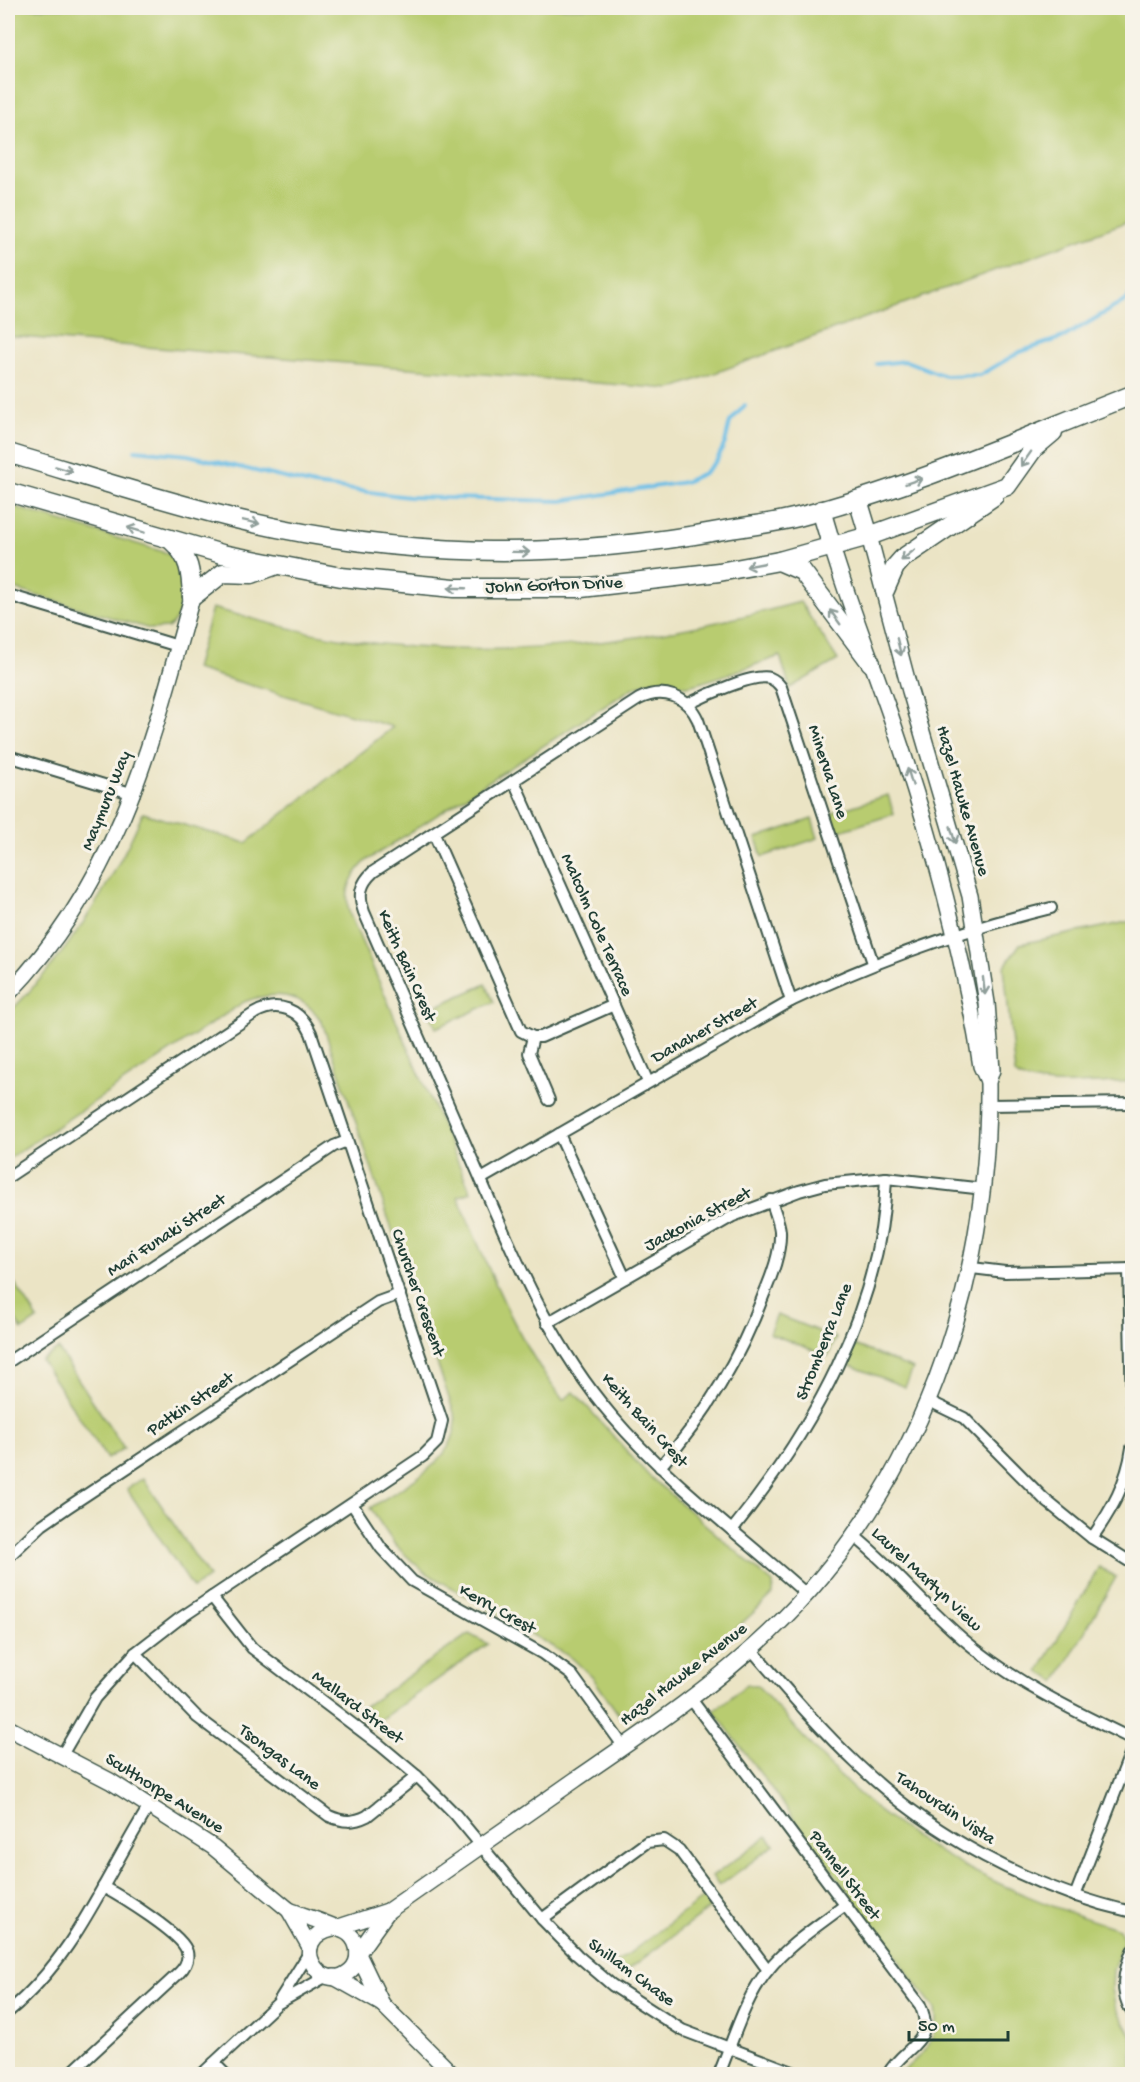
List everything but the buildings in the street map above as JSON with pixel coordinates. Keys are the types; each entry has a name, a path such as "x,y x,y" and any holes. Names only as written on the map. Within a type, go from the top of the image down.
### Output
{"main road":[{"name":"John Gorton Drive","path":"8,453 242,520 350,541 441,550 536,552 603,549 674,540 797,517 858,500 943,471 1132,395"},
{"name":"John Gorton Drive","path":"8,492 171,540 274,566 341,578 419,586 526,590 632,584 778,561 832,547 1007,486 1034,448 1069,420"},
{"path":"885,590 895,567 903,558 948,526 970,515 1007,486"},
{"path":"858,500 869,536"},
{"path":"821,510 832,547"},
{"path":"171,540 183,552 189,563 192,597"},
{"path":"778,561 802,571 871,663"},
{"path":"192,597 223,573 252,574 274,566"}],"street":[{"name":"Hazel Hawke Avenue","path":"334,1928 388,1911 691,1699 751,1649 806,1594 853,1535 899,1461 929,1401 956,1328 972,1268 984,1189 989,1105 988,1082 991,1060 977,928 963,870 910,691 869,536"},
{"name":"Hazel Hawke Avenue","path":"832,547 856,625 894,725 955,934 968,988 981,1066 988,1082"},
{"path":"8,595 178,646"},
{"name":"Maymuru Way","path":"8,994 36,962 78,904 110,849 134,794 192,597"},
{"name":"Minerva Lane","path":"688,704 707,694 761,677 773,680 781,687 873,963"},
{"name":"Keith Bain Crest","path":"688,704 671,695 646,696 367,878 362,885 361,902 481,1179 547,1323 611,1415 660,1467 806,1594"},
{"path":"688,704 698,720 791,1001"},
{"path":"8,756 134,794"},
{"name":"Malcolm Cole Terrace","path":"514,782 648,1082"},
{"path":"434,834 521,1031 533,1037 551,1033 614,1005"},
{"name":"Danaher Street","path":"481,1179 791,1001 873,963 955,934 1051,908"},
{"name":"Churcher Crescent","path":"8,1177 255,1013 273,1006 286,1007 306,1023 439,1409 441,1429 432,1449 212,1597 135,1653 95,1698 62,1755"},
{"path":"533,1037 529,1053 549,1100"},
{"path":"989,1105 1132,1102"},
{"path":"559,1134 625,1278"},
{"name":"Mari Funaki Street","path":"8,1362 334,1146 347,1141"},
{"name":"Jackonia Street","path":"547,1323 733,1216 771,1200 825,1184 886,1178 984,1189"},
{"name":"Stromberra Lane","path":"732,1530 791,1451 837,1367 872,1264 882,1218 886,1178"},
{"path":"660,1467 707,1407 749,1333 768,1285 778,1246 780,1228 771,1200"},
{"path":"972,1268 1005,1272 1131,1269 1132,1409"},
{"name":"Patkin Street","path":"8,1557 42,1525 76,1501 369,1307 400,1294"},
{"path":"929,1401 964,1418 978,1429 1044,1499 1092,1538 1132,1563"},
{"path":"1092,1538 1118,1500 1126,1480 1132,1448"},
{"name":"Kerry Crest","path":"352,1504 381,1548 412,1581 543,1654 572,1675 624,1747"},
{"name":"Laurel Martyn View","path":"853,1535 873,1551 926,1606 984,1655 1044,1693 1132,1739"},
{"name":"Mallard Street","path":"212,1597 252,1648 380,1744 417,1776 482,1845"},
{"name":"Tahourdin Vista","path":"751,1649 850,1758 912,1810 982,1855 1024,1876 1075,1896 1132,1912"},
{"name":"Tsongas Lane","path":"135,1653 197,1717 329,1816 348,1822 367,1816 417,1776"},
{"name":"Pannell Street","path":"691,1699 920,2005 926,2018 925,2031 921,2040 898,2059 888,2074"},
{"name":"Sculthorpe Avenue","path":"8,1728 62,1755 150,1805 238,1866 289,1910 334,1928"},
{"path":"1075,1896 1132,1749"},
{"path":"8,2013 58,1962 83,1926 150,1805"},
{"path":"542,1918 647,1842 664,1840 679,1850 768,1970"},
{"name":"Shillam Chase","path":"482,1845 542,1918 577,1955 632,1998 682,2030 729,2050 798,2074"},
{"path":"70,2074 179,1973 187,1959 188,1952 177,1937 103,1887"},
{"path":"719,2074 748,2004 768,1970 787,1949 845,1905"},
{"name":"Sculthorpe Avenue","path":"289,1910 310,1950"},
{"name":"Hazel Hawke Avenue","path":"358,1954 388,1911"},
{"path":"278,2004 318,1934 334,1928 343,1930 354,1939 358,1954 382,2004"},
{"path":"310,1950 314,1968 382,2004 452,2074"},
{"path":"1132,1951 1124,1977 1124,1991 1132,2012"},
{"path":"202,2074 278,2004 331,1977 348,1973 353,1968 358,1954"},
{"path":"214,2063 225,2074"}],"green space":[{"path":"8,8 1132,8 1132,220 671,389 8,336"},
{"path":"8,505 167,553 174,560 182,579 182,601 175,621 168,628 150,629 8,587"},
{"path":"800,602 838,660 790,688 780,656 691,685 654,681 631,689 366,861 349,885 347,899 350,915 471,1192 458,1197 504,1302 531,1353 563,1400 574,1392 648,1475 773,1583 773,1594 720,1642 627,1715 619,1715 593,1678 572,1658 423,1571 395,1545 370,1508 411,1482 437,1461 447,1449 454,1435 456,1419 322,1022 314,1012 297,999 288,996 267,996 244,1002 8,1159 8,1014 68,945 85,920 116,868 143,813 246,843 393,727 195,669 212,608 345,639 402,646 517,649 631,638 688,628"},
{"path":"888,795 894,814 837,832 831,813"},
{"path":"812,819 818,838 762,857 756,838"},
{"path":"1132,921 1132,1081 1054,1084 1024,1079 1015,1074 1004,967 1020,944"},
{"path":"486,984 494,1002 436,1028 428,1010"},
{"path":"8,1273 38,1319 22,1330 8,1309"},
{"path":"777,1315 836,1338 828,1356 769,1333"},
{"path":"854,1345 913,1369 905,1387 847,1364"},
{"path":"58,1349 124,1448 107,1459 41,1360"},
{"path":"143,1478 209,1577 193,1588 127,1489"},
{"path":"1099,1567 1116,1577 1056,1682 1039,1671"},
{"path":"469,1634 488,1644 378,1721 361,1709"},
{"path":"746,1685 757,1685 850,1786 911,1834 976,1873 1011,1889 1046,1904 1119,1929 1124,1940 1113,1970 1112,1988 1115,2006 1132,2036 1132,2074 912,2074 904,2070 929,2044 935,2028 935,2009 714,1711"},
{"path":"767,1836 774,1845 719,1886 712,1877"},
{"path":"703,1898 710,1908 625,1972 615,1964"}],"waterway":[{"path":"877,364 906,361 945,376 980,375 1020,352 1064,337 1128,299 1132,289"},
{"path":"135,450 188,455 314,485 409,497 561,501 685,482 704,473 717,460 725,443 730,422 745,405"}]}
